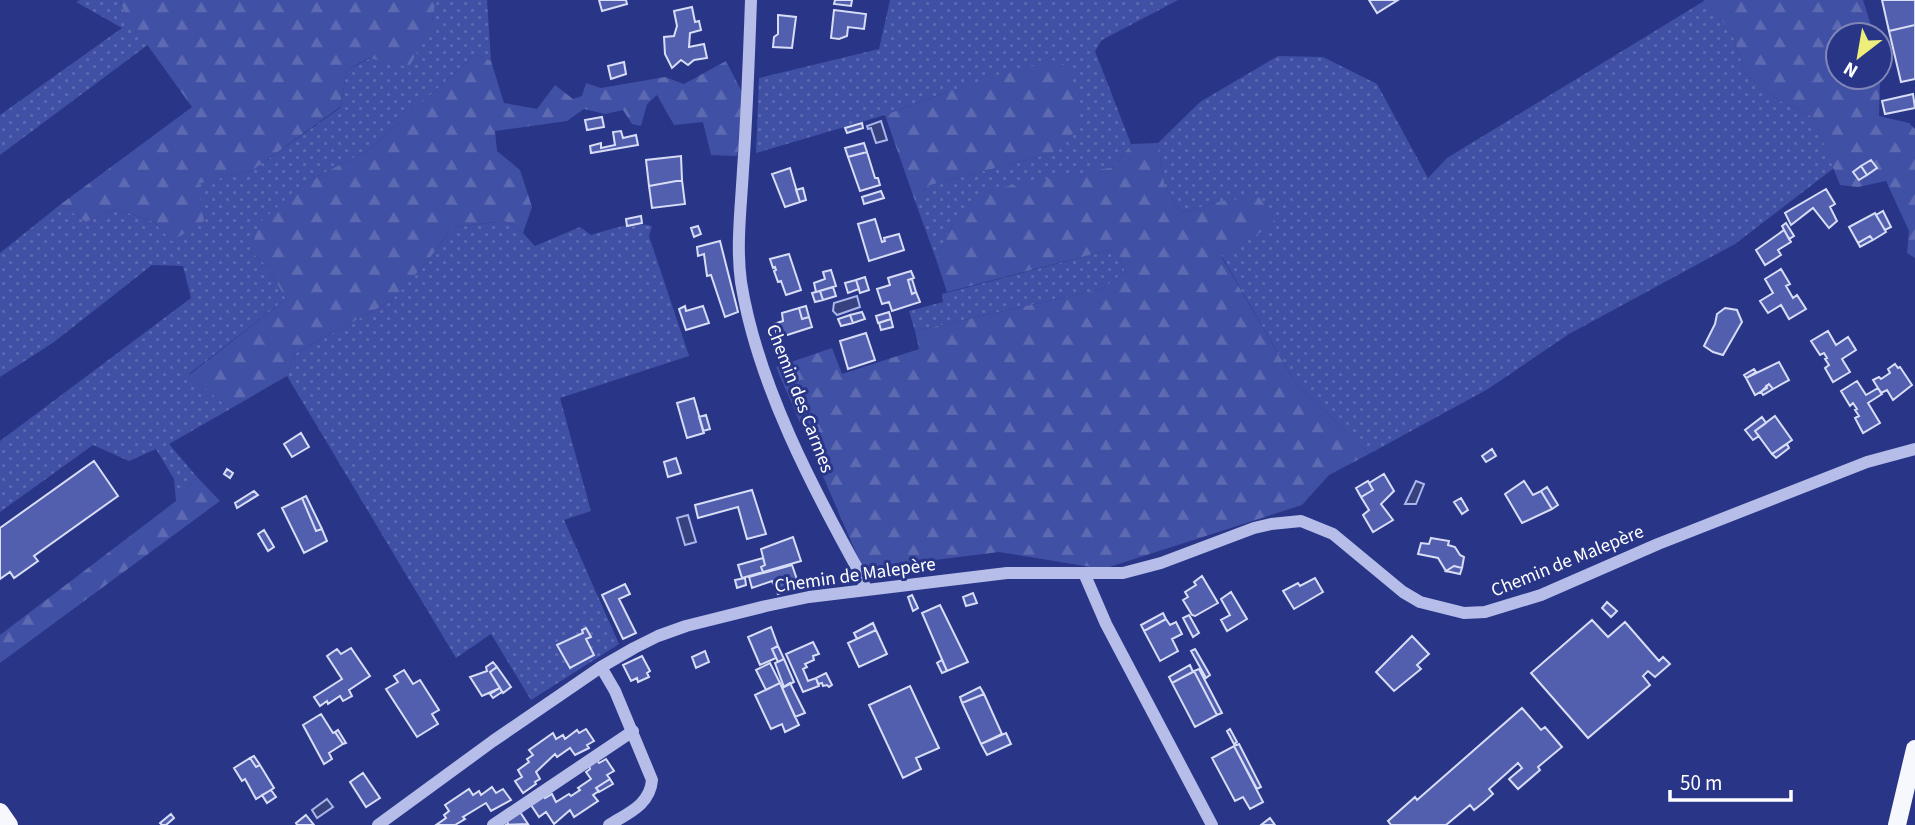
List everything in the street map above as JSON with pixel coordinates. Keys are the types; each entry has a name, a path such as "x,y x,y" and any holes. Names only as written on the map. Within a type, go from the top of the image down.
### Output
{"main road":[{"path":"1897,825 1915,749"},
{"path":"0,812 9,825"}],"street":[{"name":"Chemin des Carmes","path":"751,0 740,231 741,282 755,340 787,428 817,494 862,577 864,589"},
{"name":"Chemin de Malepère","path":"378,825 601,667 658,636 686,626 809,597 864,589 1007,573 1136,571 1254,528 1301,521 1333,534 1403,592 1420,602 1464,612 1485,612 1541,594 1658,544 1867,462 1915,449"},
{"path":"1084,573 1106,624 1212,825"},
{"path":"601,667 615,691 652,780 652,790 641,805 609,825"},
{"path":"493,825 632,731"}],"green space":[{"path":"120,0 125,14 149,44 0,155 0,115 122,28 76,2"},
{"path":"120,0 436,0 431,27 409,67 369,58 347,70 340,107 253,170 198,184 204,221 172,241 154,222 117,209 86,222 61,204 192,107 125,14"},
{"path":"436,0 487,0 491,61 476,54 370,149 303,184 251,252 266,265 286,299 189,374 230,409 169,444 197,477 176,501 174,479 156,449 129,461 93,445 0,512 0,441 191,298 183,266 152,265 54,342 0,377 0,253 61,204 86,222 117,209 154,222 172,241 197,184 253,170 340,108 347,70 431,27"},
{"path":"890,0 1178,0 1102,40 1095,51 1131,144 1114,167 1087,173 954,222 936,259 915,201 927,186 1052,153 947,92 885,115 756,153 759,78 879,49"},
{"path":"1703,0 1863,0 1870,21 1824,21 1824,91 1880,91 1879,116 1909,123 1915,129 1915,258 1907,253 1909,231 1886,181 1858,187 1840,185 1813,117 1777,99 1746,74 1731,31"},
{"path":"1704,1 1731,31 1746,74 1777,99 1813,117 1834,168 1735,244 1569,334 1488,389 1369,454 1294,381 1221,255 1276,223 1221,201 1182,213 1165,188 1158,143 1200,102 1278,56 1323,57 1377,84 1428,178 1447,158"},
{"path":"476,54 491,61 504,103 537,109 555,85 573,99 582,96 586,83 601,88 665,77 684,84 726,61 746,100 737,156 711,155 703,122 674,125 657,95 647,104 641,126 632,124 623,110 605,114 584,109 567,121 495,131 497,151 520,170 532,207 523,233 505,221 453,227 427,262 391,301 294,354 287,376 230,409 189,375 286,299 266,265 251,252 258,224 303,184 370,149"},
{"path":"1053,60 1070,67 1082,125 1052,153 927,186 915,201 885,115 947,92"},
{"path":"1158,143 1165,188 1182,213 1221,201 1259,197 1276,223 1221,256 1294,381 1369,454 1329,475 1302,505 1103,569 999,552 863,569 776,367 832,348 842,374 919,349 915,331 1102,289 1125,272 1120,257 1109,250 947,292 936,259 954,222 987,190 1114,167 1131,144"},
{"path":"505,221 523,233 535,246 580,227 591,235 629,225 652,226 649,236 689,356 560,398 591,511 564,520 619,644 531,700 491,634 456,658 287,376 294,354 391,301 427,262 453,227"},
{"path":"1109,250 1120,257 1125,272 1102,289 915,331 909,311 943,302 942,294"},
{"path":"197,477 220,501 0,663 0,635 176,501"}],"shaded area":[{"path":"881,121 887,140 876,143 871,128 868,129 867,126"},
{"path":"857,296 860,307 837,315 833,311 834,303"},
{"path":"1416,481 1424,484 1416,504 1405,504"},
{"path":"688,515 696,542 685,545 677,518"},
{"path":"327,799 333,807 317,818 312,810"}],"building":[{"path":"599,0 626,0 627,4 602,11"},
{"path":"835,0 852,0 851,6 834,4"},
{"path":"1369,0 1398,0 1377,13"},
{"path":"1882,0 1915,0 1915,25 1894,30 1894,21 1887,21"},
{"path":"692,7 695,22 699,21 701,30 690,33 689,47 704,44 707,58 694,60 688,65 681,60 672,68 665,54 664,37 674,36 677,26 674,11"},
{"path":"834,10 866,14 864,29 848,27 847,36 831,38"},
{"path":"778,15 796,17 792,48 773,47 774,37 778,34"},
{"path":"1915,25 1915,79 1901,82 1894,52 1894,30"},
{"path":"624,62 626,74 611,79 608,66"},
{"path":"1913,94 1915,108 1885,114 1882,101"},
{"path":"602,117 604,127 587,130 585,120"},
{"path":"862,123 863,128 847,133 845,128"},
{"path":"621,131 623,138 636,135 638,145 591,153 590,146 601,143 601,148 615,145 613,132"},
{"path":"864,143 867,152 848,157 845,148"},
{"path":"867,152 880,185 860,191 848,157"},
{"path":"681,156 682,180 649,186 646,160"},
{"path":"1871,160 1877,168 1867,175 1861,166"},
{"path":"1861,166 1867,175 1859,180 1853,172"},
{"path":"790,168 800,202 785,207 772,174"},
{"path":"682,180 685,204 652,208 649,186"},
{"path":"803,188 806,200 800,202 796,190"},
{"path":"1826,189 1835,204 1830,207 1837,221 1829,228 1813,208 1791,225 1785,213"},
{"path":"881,191 884,198 864,204 862,197"},
{"path":"1883,211 1891,227 1885,230 1876,215"},
{"path":"1875,213 1886,232 1873,240 1870,236 1858,243 1849,227"},
{"path":"641,216 642,223 627,226 626,219"},
{"path":"875,219 882,242 885,241 884,238 899,234 904,250 869,261 858,224"},
{"path":"1786,223 1794,236 1789,239 1782,226"},
{"path":"698,226 701,234 694,237 691,228"},
{"path":"1784,230 1791,242 1778,250 1781,255 1765,265 1756,250"},
{"path":"1870,236 1873,240 1860,247 1858,243"},
{"path":"720,241 738,312 725,317 711,275 707,276 704,254 698,256 697,247"},
{"path":"789,254 801,290 786,295 770,259"},
{"path":"1781,269 1790,284 1786,286 1793,298 1797,295 1806,309 1789,319 1781,305 1768,313 1760,301 1773,293 1765,279"},
{"path":"831,270 836,286 816,292 814,283 825,279 823,272"},
{"path":"911,271 914,278 908,280 912,294 916,292 920,302 892,311 889,302 882,304 877,289 890,285 888,278"},
{"path":"865,277 869,290 860,293 856,280"},
{"path":"912,279 916,292 912,294 908,280"},
{"path":"856,280 859,289 848,293 845,283"},
{"path":"833,287 836,296 823,300 820,291"},
{"path":"820,291 823,300 815,302 812,293"},
{"path":"685,306 686,311 703,306 709,323 686,330 679,309"},
{"path":"806,306 809,317 802,319 799,308"},
{"path":"799,308 802,319 809,317 812,327 778,338 774,324 783,321 782,313"},
{"path":"1725,308 1737,310 1742,322 1723,355 1704,346 1717,314"},
{"path":"862,312 865,319 853,323 850,315"},
{"path":"889,312 891,319 878,323 876,316"},
{"path":"850,315 853,323 841,326 838,319"},
{"path":"891,319 893,327 881,330 879,323"},
{"path":"1828,331 1836,345 1848,337 1856,350 1842,359 1850,372 1833,382 1825,368 1829,365 1825,359 1827,358 1824,353 1820,355 1811,341"},
{"path":"866,333 875,360 848,369 840,341"},
{"path":"1779,362 1789,380 1773,389 1769,384 1755,395 1746,378"},
{"path":"1895,364 1912,385 1893,400 1887,390 1881,393 1873,380 1879,377 1881,379 1890,373 1888,369"},
{"path":"1754,369 1756,372 1746,378 1744,375"},
{"path":"1857,381 1866,395 1878,388 1882,394 1868,403 1880,423 1863,433 1855,418 1859,416 1855,410 1857,409 1853,403 1850,406 1841,391"},
{"path":"1769,384 1773,389 1763,395 1761,392"},
{"path":"694,398 704,433 687,438 677,403"},
{"path":"706,415 710,429 703,431 699,417"},
{"path":"1775,416 1792,440 1772,454 1755,431"},
{"path":"1762,417 1766,423 1755,431 1759,436 1753,440 1745,430"},
{"path":"301,433 309,447 292,457 284,444"},
{"path":"1787,444 1789,448 1776,458 1772,454"},
{"path":"1492,449 1496,456 1486,462 1482,456"},
{"path":"676,458 681,473 668,477 664,462"},
{"path":"94,461 118,496 34,556 38,561 14,578 10,572 0,579 0,528"},
{"path":"227,469 233,473 230,478 224,474"},
{"path":"1384,474 1394,491 1381,504 1393,520 1373,532 1363,515 1369,510 1361,497 1373,490 1369,483"},
{"path":"1368,481 1373,490 1361,497 1356,488"},
{"path":"1524,481 1533,495 1541,491 1552,509 1522,523 1505,494"},
{"path":"1547,487 1558,505 1552,509 1541,491"},
{"path":"752,490 766,534 747,539 738,507 698,518 695,505"},
{"path":"254,491 258,495 237,508 235,503"},
{"path":"306,496 322,529 316,531 302,498"},
{"path":"302,498 316,531 322,529 327,541 304,553 282,508"},
{"path":"1461,498 1468,510 1462,514 1454,502"},
{"path":"264,530 274,547 268,551 258,534"},
{"path":"793,537 801,561 763,572 761,567 765,565 761,549"},
{"path":"1431,538 1449,541 1448,545 1455,547 1464,557 1462,568 1454,566 1446,571 1438,558 1418,554 1421,543 1429,544"},
{"path":"763,558 763,572 742,578 738,565"},
{"path":"792,565 800,588 778,594 772,581 752,588 749,577"},
{"path":"1454,566 1462,568 1460,574 1446,571"},
{"path":"1202,576 1218,603 1195,616 1183,600 1188,597 1185,592 1196,585 1194,582"},
{"path":"745,578 746,585 737,588 735,580"},
{"path":"1315,578 1323,592 1294,609 1283,591"},
{"path":"625,584 630,594 619,599 636,633 623,639 602,595"},
{"path":"1231,592 1247,619 1227,631 1221,620 1230,615 1221,599"},
{"path":"973,593 977,603 966,606 963,597"},
{"path":"912,595 918,608 913,611 908,597"},
{"path":"1607,602 1617,611 1611,617 1602,608"},
{"path":"940,605 968,662 947,671 922,613"},
{"path":"1163,613 1166,619 1144,631 1141,625"},
{"path":"1189,615 1199,633 1193,637 1183,618"},
{"path":"1166,619 1170,625 1176,622 1182,634 1172,639 1178,651 1160,661 1144,631"},
{"path":"1592,620 1608,637 1625,622 1659,661 1663,657 1670,664 1655,677 1648,671 1643,676 1650,685 1588,738 1531,673"},
{"path":"873,623 876,630 857,639 854,633"},
{"path":"771,627 778,646 772,649 776,658 760,665 748,637"},
{"path":"586,628 591,637 586,639 594,655 570,668 557,645 583,633 582,630"},
{"path":"876,630 887,654 859,667 848,643"},
{"path":"1412,636 1429,654 1417,665 1421,669 1394,691 1376,672"},
{"path":"813,642 819,654 813,656 814,660 805,664 807,667 803,669 808,681 816,678 819,686 803,692 786,654"},
{"path":"778,646 784,659 778,662 772,649"},
{"path":"351,648 370,676 349,690 352,696 343,701 340,696 320,706 314,697 342,679 327,656 337,649 341,654"},
{"path":"1195,649 1210,675 1206,678 1191,651"},
{"path":"705,651 709,662 696,668 692,657"},
{"path":"642,656 650,671 647,673 649,677 638,682 637,678 631,681 623,665"},
{"path":"784,659 794,682 784,687 775,663"},
{"path":"942,660 947,671 942,673 937,663"},
{"path":"493,662 497,667 490,672 500,688 482,696 470,677 487,671 486,667"},
{"path":"770,663 780,683 766,690 756,670"},
{"path":"1190,665 1193,672 1172,683 1169,677"},
{"path":"497,667 511,687 503,693 490,672"},
{"path":"1199,669 1222,713 1217,715 1194,671"},
{"path":"404,670 413,684 420,680 439,710 432,714 438,724 417,737 386,689 398,682 394,676"},
{"path":"1194,671 1217,715 1195,727 1172,683"},
{"path":"826,673 832,685 829,687 818,684 816,678"},
{"path":"780,683 799,725 785,732 782,724 771,729 755,695"},
{"path":"790,683 805,713 795,717 782,688"},
{"path":"910,686 939,748 916,758 921,769 903,778 869,705"},
{"path":"980,687 984,694 962,703 960,697"},
{"path":"500,688 502,692 493,698 490,694"},
{"path":"984,694 1002,734 981,744 962,703"},
{"path":"1522,708 1541,730 1545,727 1562,747 1538,767 1540,770 1518,789 1509,779 1522,768 1518,763 1489,789 1493,794 1484,802 1474,810 1470,805 1446,825 1391,825 1388,821 1415,797 1417,800"},
{"path":"321,714 343,744 329,753 332,759 324,764 303,725"},
{"path":"586,729 594,741 587,745 589,748 575,755 570,748 557,757 555,754 536,772 540,779 536,784 523,793 515,781 522,777 518,770 529,762 527,759 533,755 529,750 553,733 556,739 563,735 565,739 577,730 579,733"},
{"path":"1230,729 1237,742 1234,744 1227,731"},
{"path":"338,730 346,743 343,744 335,732"},
{"path":"1006,733 1011,744 987,755 981,744"},
{"path":"1239,744 1261,787 1257,789 1234,746"},
{"path":"1234,746 1263,802 1250,809 1243,797 1235,801 1212,758"},
{"path":"254,756 260,765 256,767 250,758"},
{"path":"250,758 256,767 260,765 274,788 256,799 245,779 242,781 234,768"},
{"path":"606,759 614,771 607,775 610,779 596,788 599,791 593,795 598,801 574,817 570,810 554,824 546,812 539,817 531,805 552,794 556,802 569,794 571,796 591,779 586,772 590,769 589,766 597,760 599,763"},
{"path":"363,773 380,798 366,807 350,782"},
{"path":"610,779 613,784 599,792 596,788"},
{"path":"492,787 496,793 503,789 511,800 491,811 486,803 455,825 436,825 446,818 444,815 449,811 445,805 469,789 473,795 479,791 481,795"},
{"path":"271,790 276,797 267,803 262,795"},
{"path":"520,812 528,824 505,825 508,824 507,821"},
{"path":"171,814 174,818 166,825 160,823"},
{"path":"306,815 314,825 297,825 296,823"},
{"path":"1270,818 1275,825 1261,825"}]}
